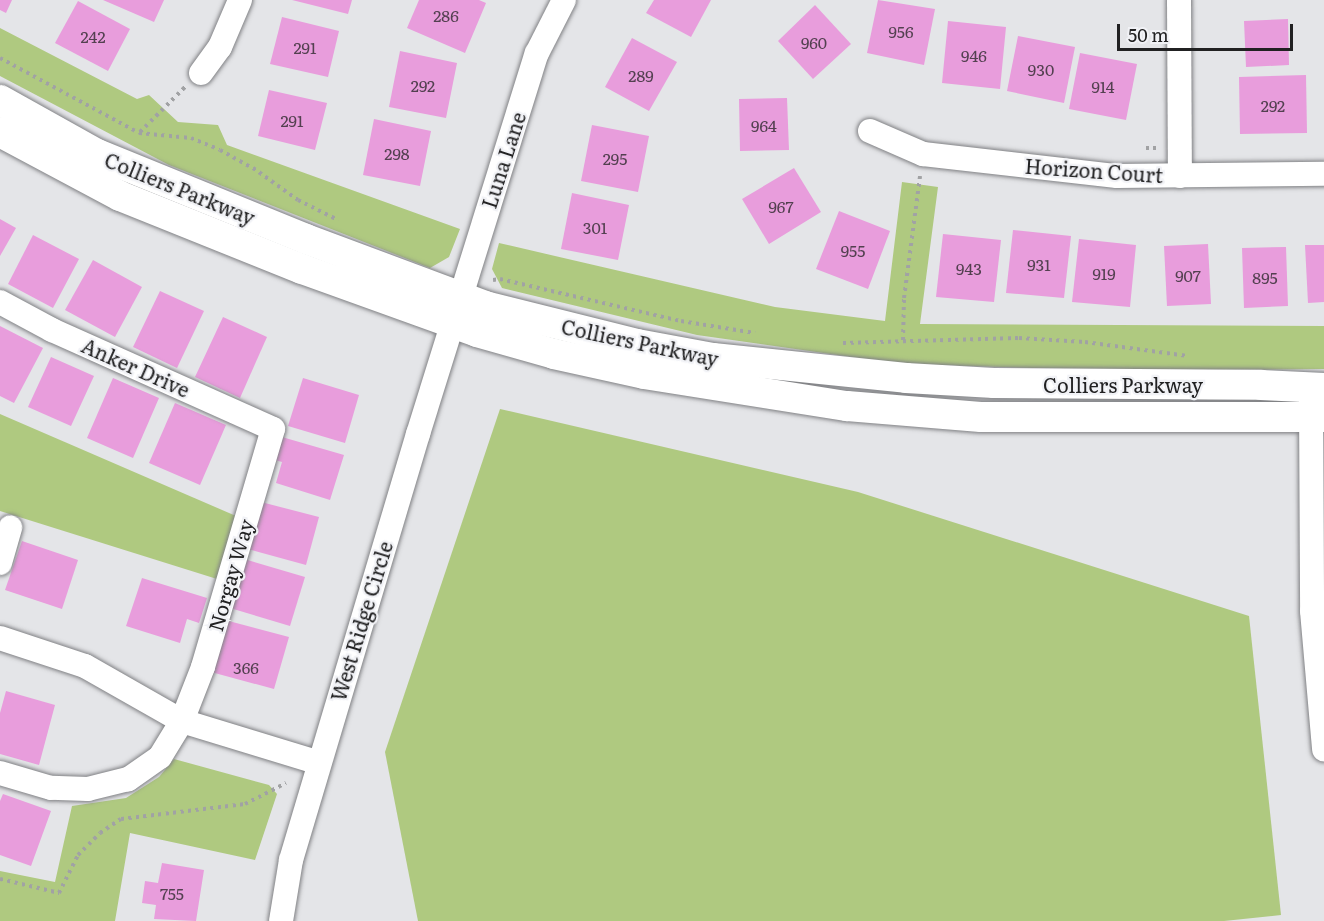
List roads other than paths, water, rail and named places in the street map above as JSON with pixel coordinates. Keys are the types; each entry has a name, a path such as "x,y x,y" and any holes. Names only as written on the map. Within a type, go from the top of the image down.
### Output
{"street":[{"path":"201,73 220,47 240,0"},
{"name":"Luna Lane","path":"456,310 537,53 564,0"},
{"path":"1179,0 1180,176"},
{"name":"Colliers Parkway","path":"0,100 97,154 306,239 554,354 644,375 847,406 981,417 1318,402"},
{"name":"Horizon Court","path":"870,131 923,154 1117,176 1324,174"},
{"name":"Colliers Parkway","path":"0,132 120,196 302,269 456,310"},
{"name":"Anker Drive","path":"0,302 52,330 273,429"},
{"name":"West Ridge Circle","path":"281,921 291,860 456,310"},
{"path":"1318,402 1318,610 1324,749"},
{"name":"Norgay Way","path":"0,773 51,788 88,789 128,779 160,757 182,721 203,668 273,429"},
{"path":"0,563 10,527"},
{"path":"0,639 85,666 182,721 319,763"}]}
